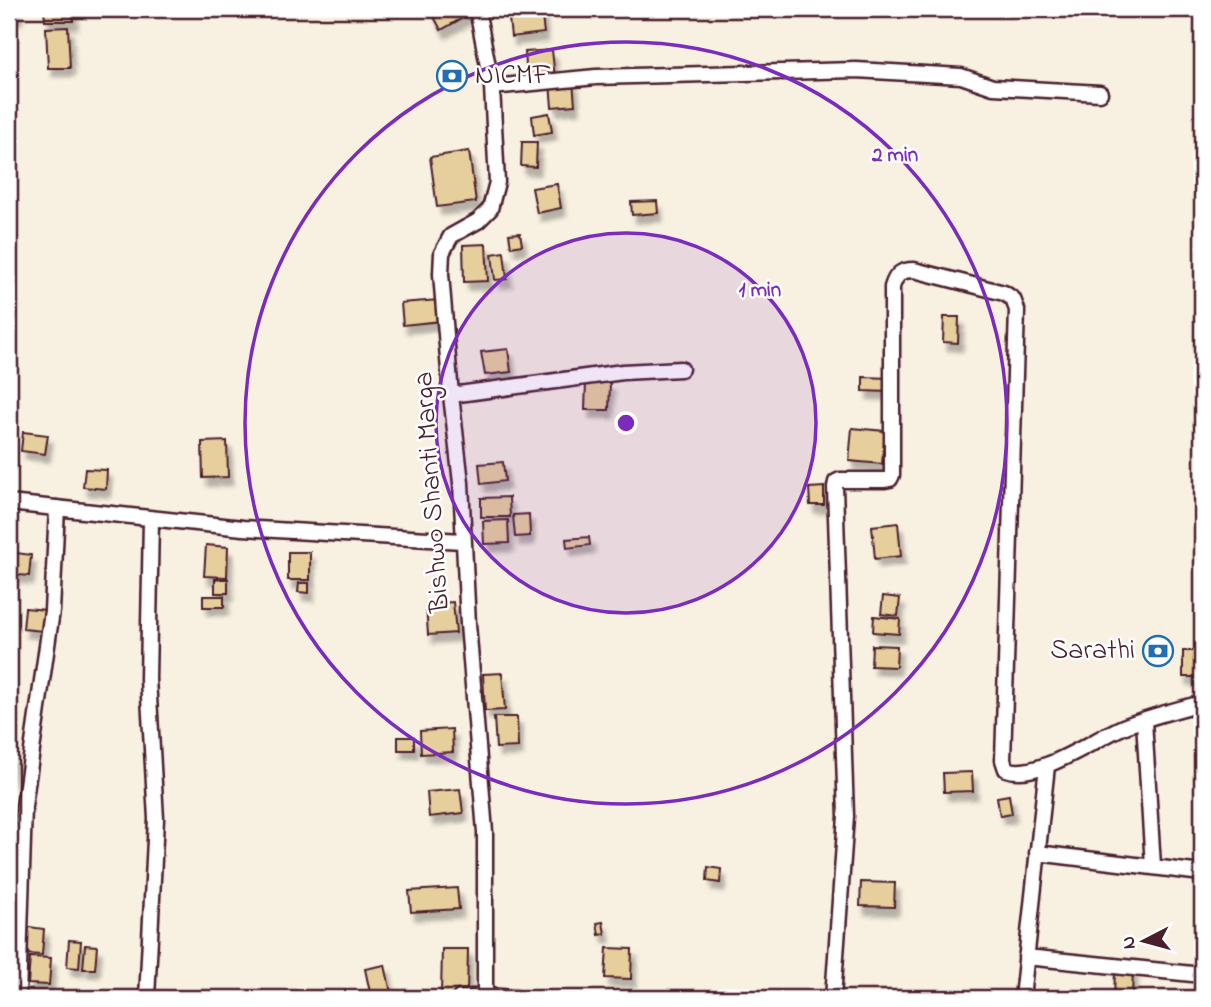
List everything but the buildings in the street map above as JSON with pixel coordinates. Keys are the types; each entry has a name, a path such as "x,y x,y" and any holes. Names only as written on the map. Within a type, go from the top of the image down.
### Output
{"street":[{"name":"Bishwo Shanti Marga","path":"477,9 492,88 497,182 490,209 478,221 451,236 442,253 441,274 461,483 462,541 485,832 485,997"},
{"path":"492,88 596,76 856,70 961,76 993,88 1100,93"},
{"path":"832,998 846,816 835,487 840,480 886,480 892,475 892,287 895,277 904,270 914,270 1004,293 1013,299 1017,310 1003,760 1006,769 1012,771 1047,766 1123,727 1202,703"},
{"path":"451,395 623,372 681,369"},
{"path":"9,503 151,520 348,536 462,541"},
{"path":"18,998 24,806 52,611 57,508"},
{"path":"147,998 156,819 148,679 151,520"},
{"path":"1144,720 1153,866"},
{"path":"1022,998 1047,766"},
{"path":"1037,853 1202,873"},
{"path":"1026,957 1202,975"},
{"path":"460,998 516,998"}],"place":[{"name":"NICMF","path":"452,76"},
{"name":"Sarathi","path":"1158,651"}]}
